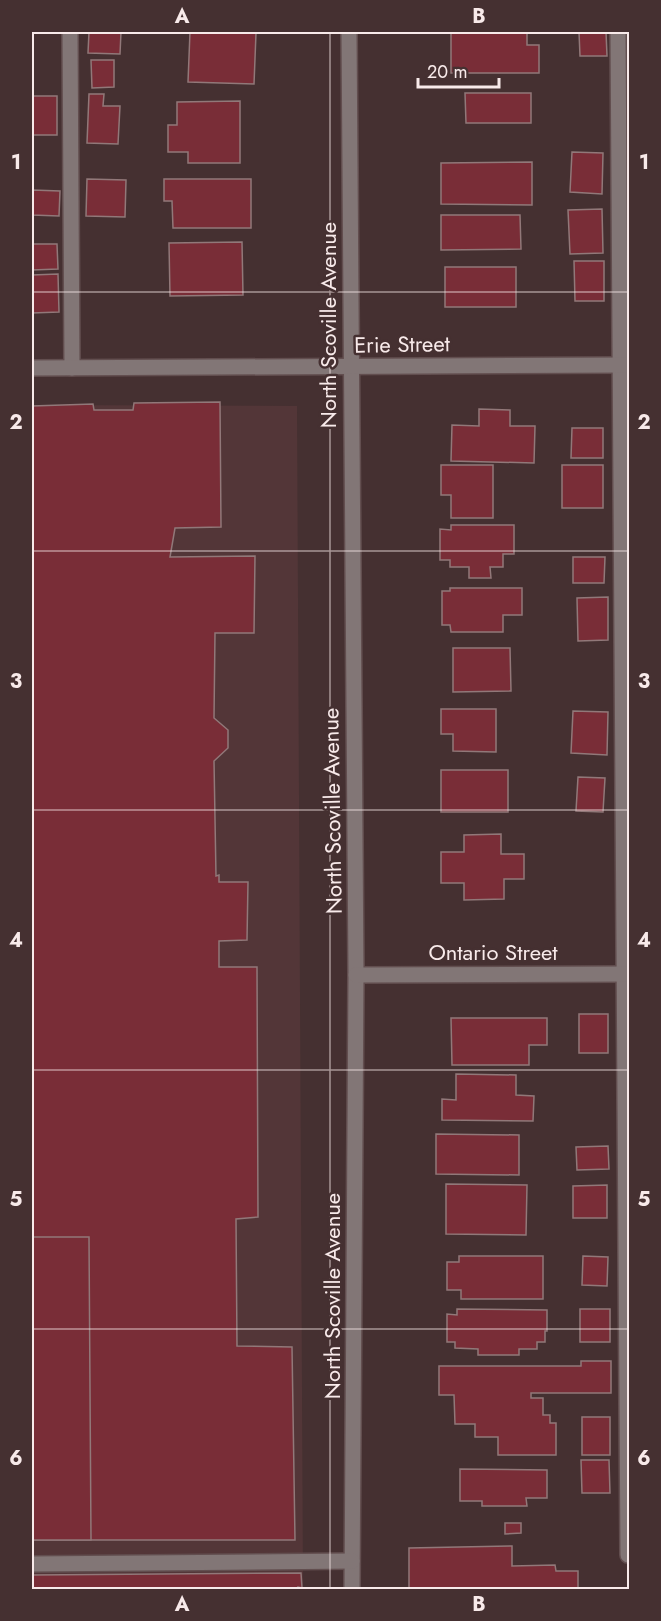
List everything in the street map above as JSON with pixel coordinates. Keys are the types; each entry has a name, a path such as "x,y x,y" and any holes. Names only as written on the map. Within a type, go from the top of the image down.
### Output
{"street":[{"path":"70,32 72,368"},
{"name":"North Scoville Avenue","path":"349,32 356,975 352,1590"},
{"path":"618,32 625,365 628,1555 630,1555"},
{"name":"Erie Street","path":"32,368 625,365"},
{"name":"Ontario Street","path":"356,975 627,974"},
{"path":"32,1564 352,1562"}],"shaded area":[{"path":"32,405 297,406 303,1589 32,1590"}],"building":[{"path":"89,32 121,32 120,54 88,53"},
{"path":"190,32 256,33 254,84 188,82"},
{"path":"451,32 527,32 527,45 539,45 539,73 451,73"},
{"path":"579,32 606,32 607,56 580,56"},
{"path":"91,60 114,60 114,87 92,88"},
{"path":"465,93 531,93 531,123 466,123"},
{"path":"89,94 104,94 103,106 120,106 118,144 87,143"},
{"path":"32,96 57,96 57,135 32,135"},
{"path":"240,101 240,163 188,163 188,152 168,152 168,125 177,125 177,102"},
{"path":"572,152 603,153 602,194 570,192"},
{"path":"532,162 532,205 441,204 441,163"},
{"path":"87,179 126,180 125,217 86,216"},
{"path":"164,179 251,179 251,228 173,228 172,201 164,201"},
{"path":"32,190 60,191 59,216 32,215"},
{"path":"602,209 603,253 570,254 568,210"},
{"path":"441,215 520,215 521,249 441,250"},
{"path":"242,242 243,295 170,296 169,243"},
{"path":"32,244 57,244 58,269 32,270"},
{"path":"574,261 604,261 604,301 575,301"},
{"path":"445,267 516,267 516,307 445,307"},
{"path":"58,274 59,312 32,313 32,275"},
{"path":"220,402 221,527 175,528 170,557 255,556 254,633 215,633 214,718 228,730 228,748 214,761 216,876 219,875 219,882 248,882 247,940 219,941 219,967 257,967 258,1217 236,1219 237,1346 292,1347 295,1540 32,1540 32,406 93,404 94,410 133,410 134,403"},
{"path":"479,409 510,410 510,426 535,426 534,463 451,461 452,425 479,426"},
{"path":"572,428 603,428 603,458 571,458"},
{"path":"441,465 493,465 493,518 451,518 451,495 441,495"},
{"path":"562,465 603,465 603,508 562,508"},
{"path":"451,525 514,525 514,554 503,554 503,567 490,567 491,578 469,578 469,567 450,567 450,560 440,560 440,529 451,530"},
{"path":"573,557 605,557 604,583 573,583"},
{"path":"450,588 522,588 522,615 503,615 503,632 451,632 450,625 442,625 442,591 450,591"},
{"path":"608,597 608,640 578,641 577,598"},
{"path":"453,648 510,648 511,691 453,692"},
{"path":"441,709 496,709 496,752 453,751 453,734 441,734"},
{"path":"573,711 608,712 607,755 571,753"},
{"path":"441,770 508,770 508,812 441,812"},
{"path":"578,777 605,778 603,812 576,811"},
{"path":"501,834 501,854 524,854 524,879 504,879 504,899 464,900 464,883 441,883 441,852 464,852 464,835"},
{"path":"579,1014 608,1014 608,1053 579,1053"},
{"path":"451,1018 547,1018 547,1045 529,1045 529,1065 452,1065"},
{"path":"456,1074 516,1075 516,1095 534,1096 533,1121 442,1120 442,1099 456,1100"},
{"path":"436,1134 519,1135 519,1175 436,1174"},
{"path":"608,1146 609,1169 577,1170 576,1147"},
{"path":"446,1184 527,1185 526,1235 446,1234"},
{"path":"607,1185 607,1218 573,1218 573,1186"},
{"path":"32,1237 89,1237 91,1540 32,1540"},
{"path":"459,1256 543,1256 543,1299 461,1299 461,1290 447,1290 447,1262 459,1262"},
{"path":"583,1256 608,1257 607,1286 582,1285"},
{"path":"457,1309 547,1310 545,1342 537,1342 537,1349 519,1349 519,1355 478,1355 478,1349 455,1348 455,1342 447,1342 447,1314 457,1315"},
{"path":"580,1309 610,1309 610,1342 580,1342"},
{"path":"581,1361 611,1361 611,1393 531,1393 531,1398 543,1398 543,1415 550,1415 550,1423 556,1423 556,1455 498,1455 498,1437 475,1437 475,1424 455,1424 454,1395 439,1395 439,1366 581,1366"},
{"path":"582,1417 610,1417 610,1455 582,1455"},
{"path":"581,1460 609,1460 610,1493 582,1493"},
{"path":"460,1469 547,1470 547,1498 526,1498 527,1506 482,1506 482,1501 460,1501"},
{"path":"505,1523 521,1523 521,1533 505,1534"},
{"path":"512,1546 512,1566 555,1565 556,1571 578,1571 578,1590 409,1590 409,1548"},
{"path":"301,1573 302,1588 298,1587 298,1590 32,1590 32,1575"}]}
